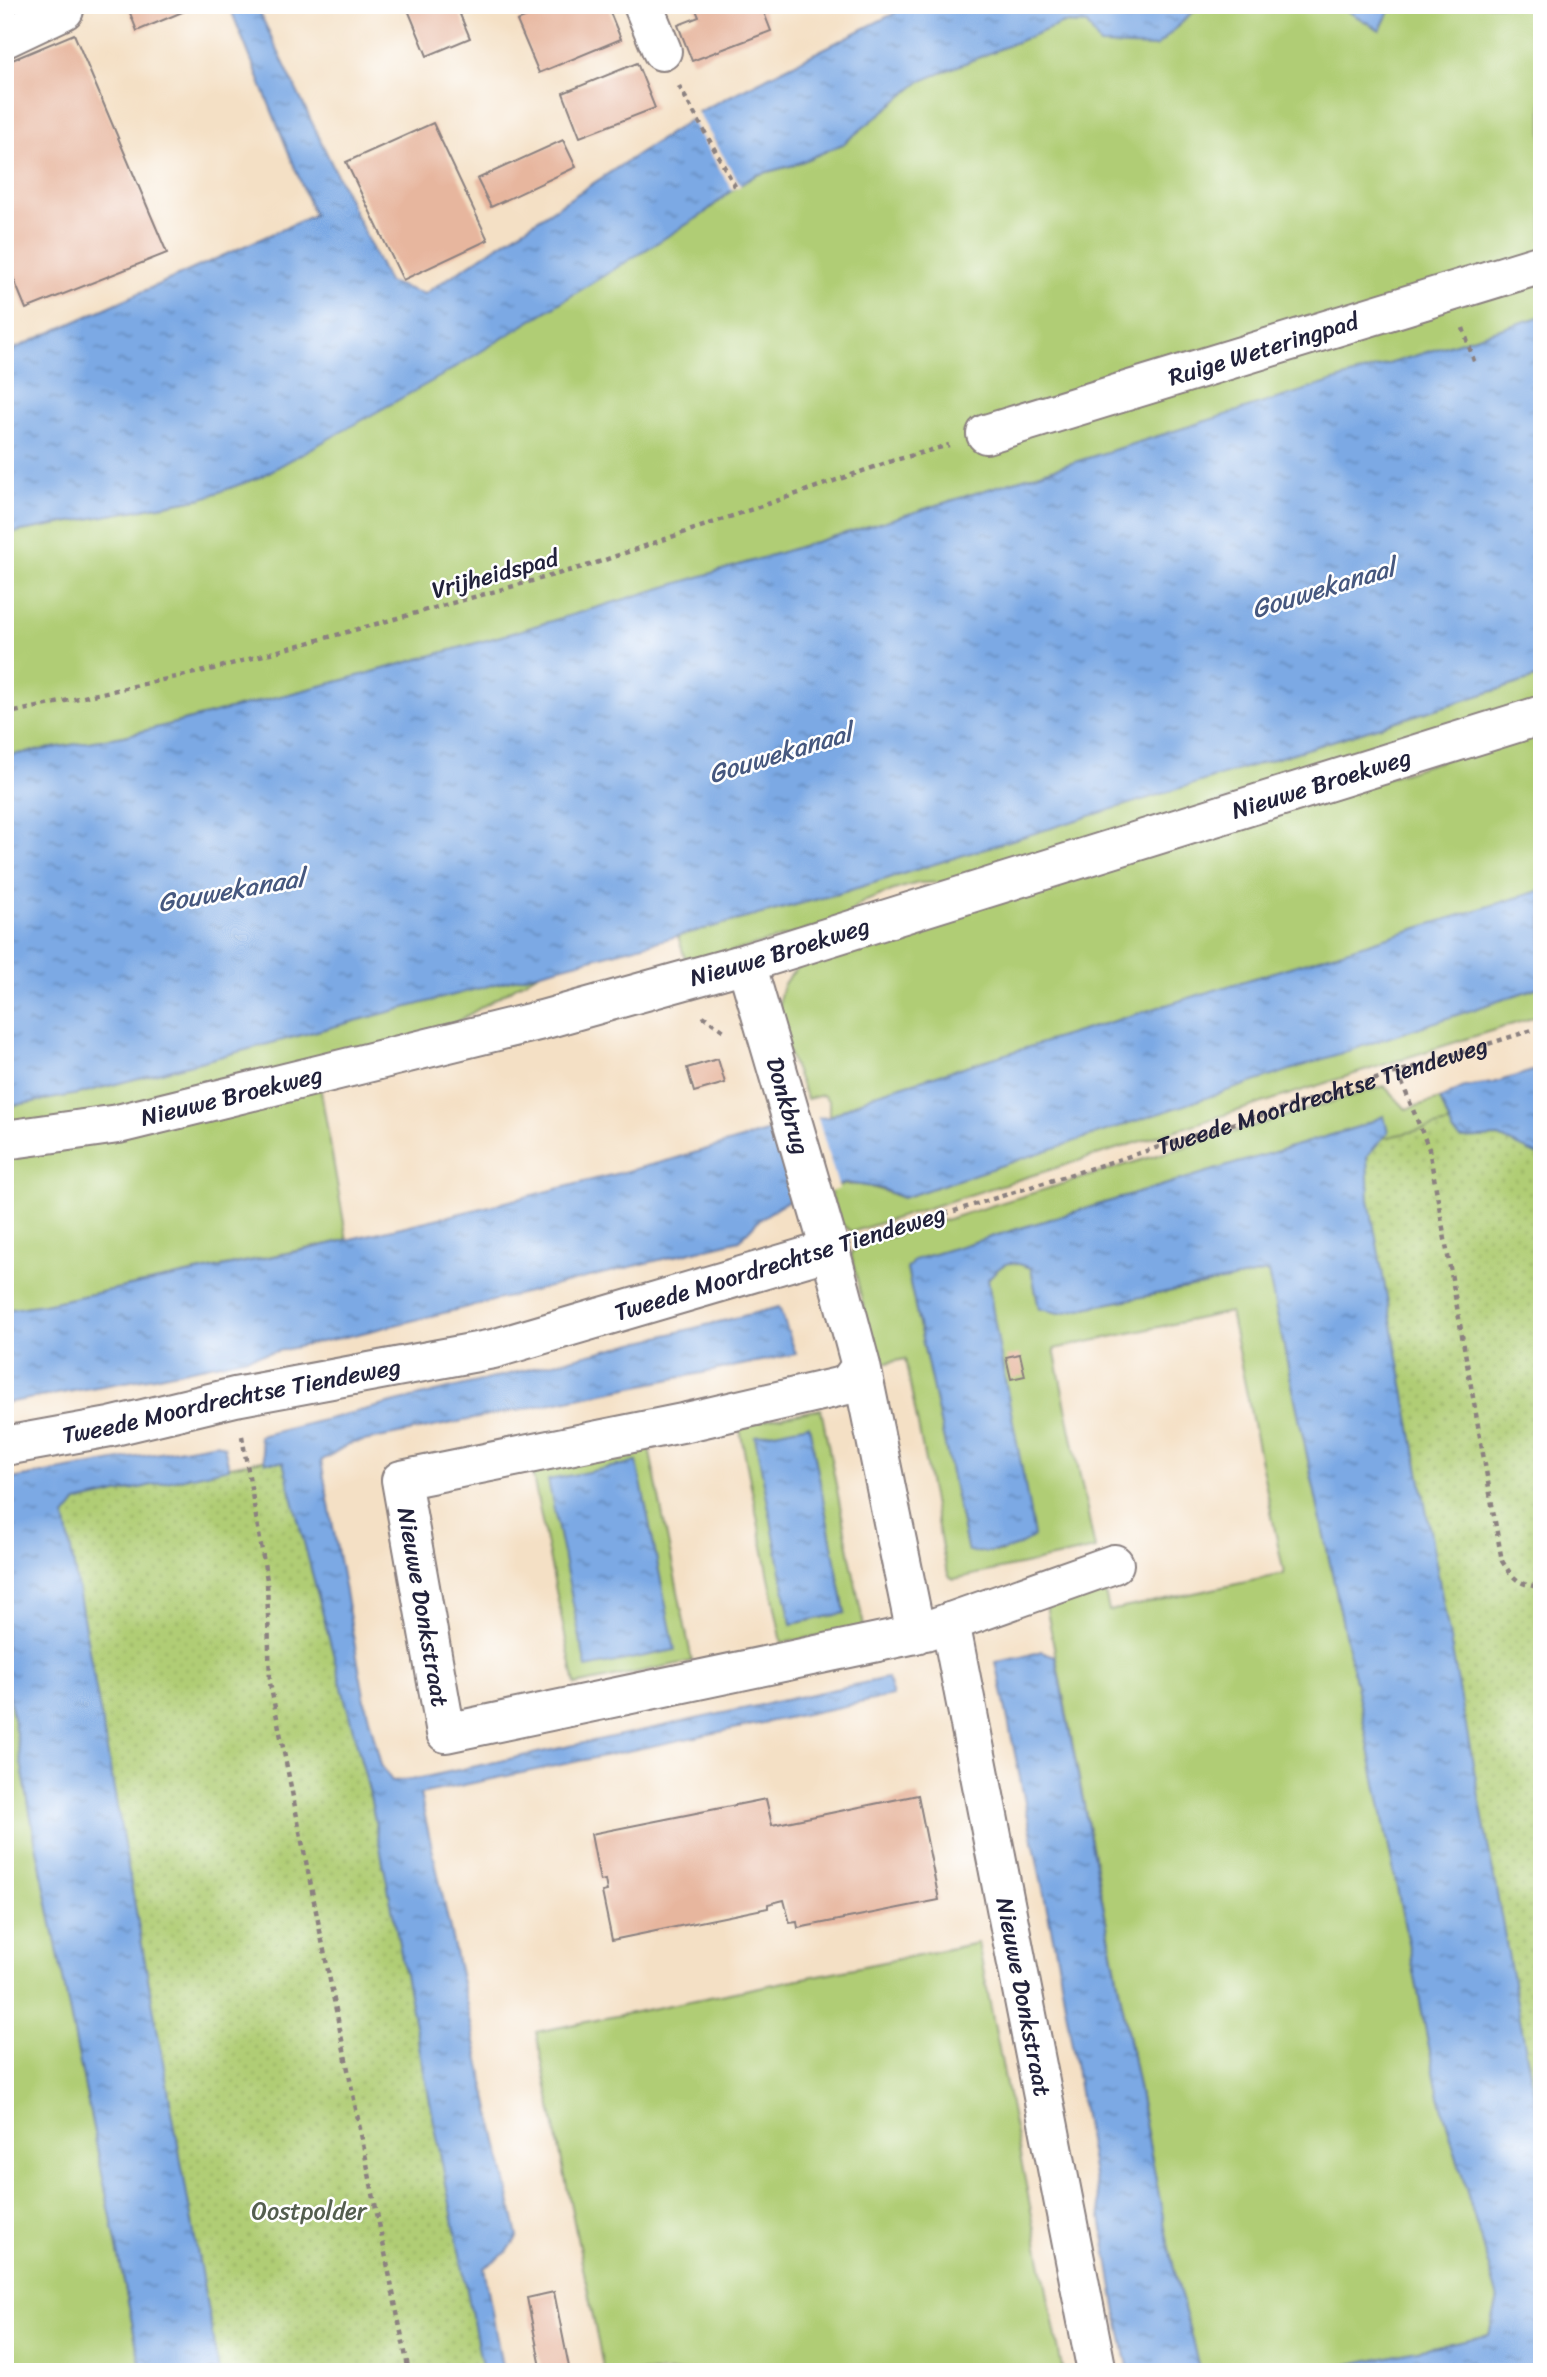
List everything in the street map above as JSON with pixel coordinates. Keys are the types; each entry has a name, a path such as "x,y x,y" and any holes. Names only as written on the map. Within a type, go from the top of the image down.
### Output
{"street":[{"path":"5,38 64,10 62,5"},
{"path":"643,5 662,51"},
{"name":"Ruige Weteringpad","path":"986,434 1542,264"},
{"name":"Nieuwe Broekweg","path":"5,1140 118,1124 542,1020 746,963 1542,715"},
{"name":"Donkbrug","path":"746,963 825,1234"},
{"name":"Nieuwe Donkstraat","path":"825,1234 933,1628 1097,2372"},
{"name":"Tweede Moordrechtse Tiendeweg","path":"5,1446 110,1427 235,1397 493,1349 825,1234"},
{"name":"Nieuwe Donkstraat","path":"861,1366 847,1385 687,1422 401,1480 446,1733 933,1628 1114,1564"}],"path":[{"path":"662,51 684,97 736,188"},
{"name":"Vrijheidspad","path":"5,714 213,669 590,565 892,461 986,434"},
{"name":"Tweede Moordrechtse Tiendeweg","path":"825,1234 1398,1073 1542,1027"},
{"path":"1398,1073 1429,1150 1502,1560 1511,1575 1524,1586 1542,1587"},
{"path":"235,1397 267,1580 270,1683 409,2372"}],"green space":[{"path":"1200,5 1337,5 1380,30 1392,5 1542,5 1542,316 896,518 505,635 344,680 124,736 5,756 5,534 203,498 575,292 702,215 732,190 756,175 794,165 843,144 921,81 1063,23 1087,24 1155,47"},
{"path":"1542,676 1542,703 961,882 918,883 894,890 863,902 841,920 687,965 678,936 841,893"},
{"path":"1542,729 1542,890 875,1094 829,1117 829,1101 823,1095 807,1099 786,1043 780,1013 783,986 789,976 805,961"},
{"path":"540,972 425,1041 317,1069 347,1240 5,1310 5,1107 78,1094"},
{"path":"1542,986 1542,1015 852,1232 841,1224 829,1188 858,1185 876,1188 903,1198"},
{"path":"1384,1086 1406,1109 1440,1099 1453,1132 1369,1200 1384,1116 1358,1127 914,1260 907,1269 968,1552 1002,1552 995,1330 988,1279 999,1268 1007,1263 1017,1263 1031,1268 1039,1309 1060,1313 1268,1272 1361,1709 1439,2096 1498,2299 1489,2335 1313,2372 1200,2372 1169,2248 1045,1600 1104,1588 1109,1611 1284,1574 1230,1312 1054,1349 1095,1549 954,1579 946,1568 905,1359 877,1365 851,1254 856,1247"},
{"path":"1485,1116 1542,1141 1542,2245 1336,1148"},
{"path":"821,1409 864,1627 782,1643 739,1425","holes":["809,1426 845,1613 792,1624 755,1436"]},
{"path":"648,1443 692,1661 575,1685 531,1467"},
{"name":"Oostpolder","path":"305,1452 488,2372 193,2372 23,1505"},
{"path":"5,1673 35,1839 142,2372 5,2372"},
{"path":"978,1943 1063,2372 604,2372 536,2032"}],"water":[{"path":"229,5 256,5 388,282 424,294 690,120 690,116 895,13 893,5 1200,5 1156,47 1100,45 1087,24 1063,23 921,81 843,144 794,165 756,175 732,190 702,215 443,375 260,477 203,498 5,534 5,353 314,215"},
{"path":"1337,5 1392,5 1380,30"},
{"name":"Gouwekanaal","path":"1542,316 1542,676 841,893 78,1094 5,1107 5,756 124,736 344,680 505,635 896,518"},
{"path":"1542,890 1542,986 1481,1007 903,1198 879,1188 846,1183 784,1203 759,1220 740,1240 354,1335 154,1377 5,1403 5,1310 308,1249 482,1208 670,1160 810,1119 829,1117 875,1094"},
{"path":"1542,1068 1542,1157 1499,1137 1461,1139 1453,1132 1440,1099 1464,1087 1493,1083"},
{"path":"1384,1116 1388,1132 1367,1156 1369,1200 1542,2138 1542,2372 1313,2372 1489,2335 1498,2299 1439,2096 1361,1709 1268,1272 1060,1313 1039,1309 1031,1268 1007,1263 994,1273 988,1279 1034,1536 1011,1548 994,1552 968,1552 907,1269 914,1260 1358,1127"},
{"path":"779,1307 796,1354 349,1444 321,1461 366,1706 381,1765 392,1781 416,1779 887,1678 893,1696 420,1794 518,2236 507,2252 484,2268 503,2372 483,2372 369,1791 283,1462 265,1462 259,1436"},
{"path":"809,1425 845,1613 791,1624 755,1436"},
{"path":"217,1443 224,1446 229,1468 77,1502 65,1517 219,2372 142,2372 35,1839 5,1673 5,1480"},
{"path":"637,1462 675,1650 586,1668 548,1480"},
{"path":"1041,1651 1055,1656 1169,2248 1200,2372 1129,2372 1058,1962 996,1662"}],"pier":[{"path":"695,108 741,186 732,190 687,113"},
{"path":"817,1115 839,1189 795,1203 772,1127"}],"building":[{"path":"127,5 199,5 137,31"},
{"path":"406,5 456,5 470,38 427,56"},
{"path":"557,5 607,5 621,39 539,73 517,21"},
{"path":"694,5 761,5 771,31 692,61 678,25 699,17"},
{"path":"74,34 167,253 26,309 5,258 5,63"},
{"path":"637,63 655,108 580,137 563,93"},
{"path":"433,123 488,240 403,280 346,162"},
{"path":"563,140 576,167 491,207 477,179"},
{"path":"718,1059 725,1083 694,1092 687,1068"},
{"path":"1020,1354 1025,1376 1011,1379 1006,1357"},
{"path":"918,1795 939,1900 798,1928 797,1922 790,1923 784,1900 768,1904 768,1908 612,1940 602,1892 607,1891 605,1880 600,1881 591,1834 766,1799 772,1825"},
{"path":"554,2292 570,2372 542,2372 527,2298"}]}
